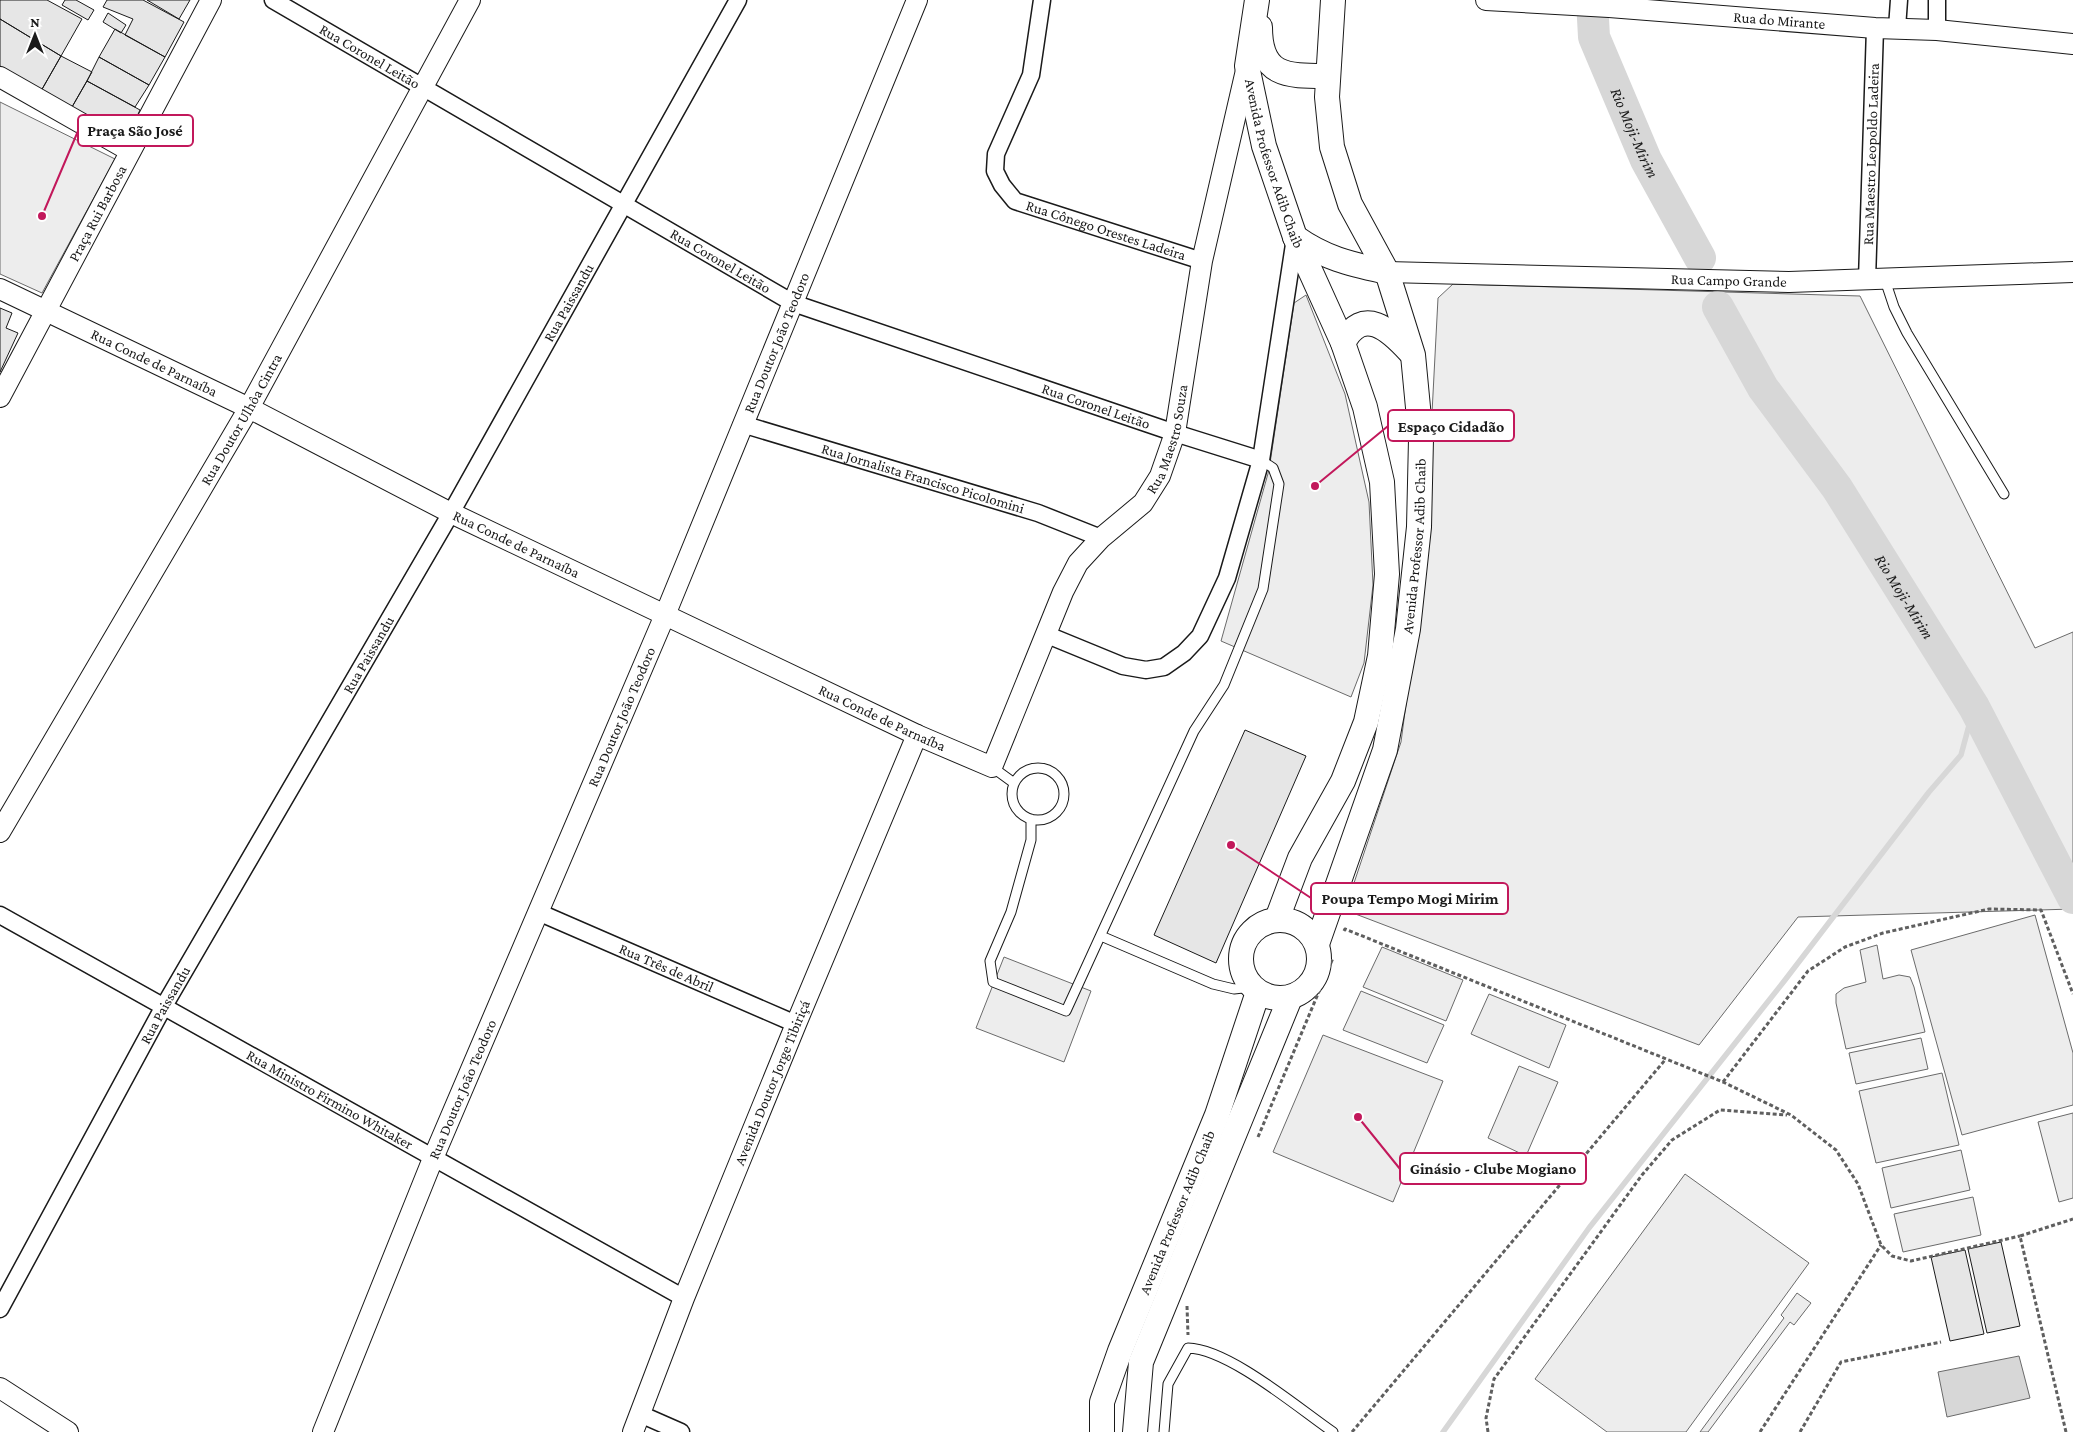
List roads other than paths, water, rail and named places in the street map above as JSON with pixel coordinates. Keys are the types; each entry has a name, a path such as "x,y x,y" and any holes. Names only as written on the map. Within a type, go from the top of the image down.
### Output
{"main road":[{"name":"Avenida Professor Adib Chaib","path":"1259,0 1246,66 1264,146 1295,237 1343,343 1365,407 1382,482 1387,574 1380,656 1366,722 1343,781 1300,858 1277,919"},
{"path":"1259,0 1260,44 1265,58 1275,68 1288,74 1328,76"},
{"name":"Avenida Professor Adib Chaib","path":"1325,950 1386,750 1408,629 1419,527 1421,439 1413,355 1387,272 1350,204 1332,147 1327,97 1333,0"},
{"path":"1295,237 1316,252 1342,262 1387,272"},
{"path":"1343,343 1348,333 1356,327 1365,324 1376,324 1387,328 1413,355"},
{"path":"1277,919 1290,921 1301,926 1325,950 1320,957 1318,971 1307,987 1290,998 1273,998 1255,990 1243,974 1240,960 1242,945 1250,932 1263,923 1277,919"},
{"name":"Avenida Professor Adib Chaib","path":"1102,1432 1102,1402 1120,1351 1217,1115 1255,990"},
{"name":"Avenida Professor Adib Chaib","path":"1135,1432 1141,1362 1290,998"}],"street":[{"path":"130,151 211,0"},
{"name":"Rua Coronel Leitão","path":"274,0 793,303 1261,460"},
{"name":"Rua Doutor Ulhôa Cintra","path":"0,832 249,408 470,0"},
{"name":"Rua Paissandu","path":"0,1309 164,1006 451,513 738,0"},
{"name":"Rua Doutor João Teodoro","path":"323,1432 434,1156 665,615 917,0"},
{"name":"Rua Cônego Orestes Ladeira","path":"1042,0 1030,76 996,154 996,171 1002,185 1015,201 1202,260"},
{"name":"Rua do Mirante","path":"1486,0 1569,4 1875,28 1937,30 2073,44"},
{"path":"1897,28 1899,0"},
{"path":"1937,0 1937,30"},
{"name":"Rua Maestro Leopoldo Ladeira","path":"1875,28 1876,280"},
{"path":"2073,44 2073,52"},
{"name":"Rua Maestro Souza","path":"992,768 1045,634 1078,563 1101,538 1144,503 1160,476 1176,433 1202,260 1246,66"},
{"name":"Praça Rui Barbosa","path":"0,77 130,151 0,397"},
{"path":"1045,634 1122,666 1146,670 1164,667 1184,653 1200,636 1227,578 1261,460 1295,237"},
{"name":"Rua Campo Grande","path":"1387,272 1788,282 2073,272"},
{"path":"0,289 46,310"},
{"name":"Rua Conde de Parnaíba","path":"46,310 249,408 451,513 917,735 992,768"},
{"name":"Rua Jornalista Francisco Picolomini","path":"742,424 1038,513 1101,538"},
{"name":"Avenida Doutor Jorge Tibiriçá","path":"636,1423 684,1298 917,735"},
{"name":"Rua Três de Abril","path":"538,912 796,1024"},
{"name":"Rua Ministro Firmino Whitaker","path":"0,915 434,1156 684,1298"},
{"path":"0,1388 68,1432"},
{"path":"636,1423 681,1432"}],"lane":[{"path":"1876,280 1894,307 1907,333 2004,494"},
{"path":"1031,819 1031,840 1014,903 990,960 994,982 1066,1011 1194,731 1224,685 1264,589 1279,484 1273,468 1261,460"},
{"path":"992,768 1014,783"},
{"path":"1040,768 1056,774 1061,781 1064,798 1056,813 1040,820 1031,819 1016,810 1012,802 1011,793 1014,783 1023,772 1040,768"},
{"path":"1101,936 1213,984 1255,990"},
{"path":"1164,1432 1168,1384 1188,1348 1200,1348 1239,1366 1333,1432"}],"waterway":[{"name":"Rio Moji-Mirim","path":"1592,0 1594,37 1646,160 1700,258"},
{"name":"Rio Moji-Mirim","path":"1718,307 1763,388 1837,488 1974,707 2073,898"},
{"path":"1443,1432 1589,1228 1785,980 1929,792 1961,755 1974,707"}],"place":[{"name":"Praça São José","path":"42,216"},
{"name":"Espaço Cidadão","path":"1315,486"},
{"name":"Poupa Tempo Mogi Mirim","path":"1231,845"},
{"name":"Ginásio - Clube Mogiano","path":"1358,1117"}]}
